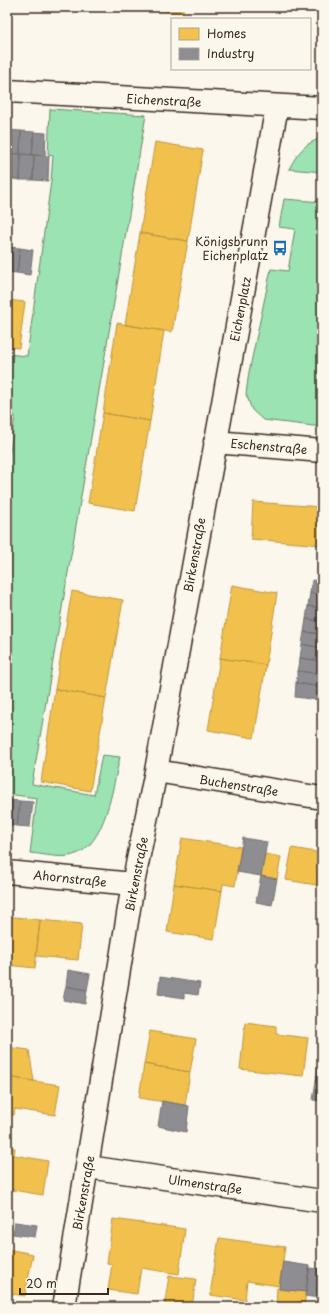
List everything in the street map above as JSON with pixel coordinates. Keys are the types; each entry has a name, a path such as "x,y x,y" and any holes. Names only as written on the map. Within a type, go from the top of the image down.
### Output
{"street":[{"name":"Eichenstraße","path":"7,91 322,108"},
{"name":"Eichenplatz","path":"215,442 277,106"},
{"name":"Eschenstraße","path":"215,442 322,451"},
{"name":"Birkenstraße","path":"64,1307 133,884 156,771 215,442"},
{"name":"Buchenstraße","path":"156,771 322,798"},
{"name":"Ahornstraße","path":"7,872 133,884"},
{"name":"Ulmenstraße","path":"88,1167 322,1201"}],"green space":[{"path":"50,109 146,115 32,784 94,795 102,755 120,757 111,798 101,828 84,850 73,855 63,857 30,853 37,798 7,794 7,452 10,452 15,416 7,414 7,354 27,356 51,181 53,155 48,154"},
{"path":"322,138 322,172 289,169 306,146"},
{"path":"284,199 322,202 322,427 263,420 252,410 246,394 249,372 271,269 288,271 295,229 279,227"}],"building: Homes":[{"path":"132,7 183,7 183,12 132,10"},
{"path":"155,142 203,150 188,241 140,233"},
{"path":"140,233 188,241 172,332 125,325"},
{"path":"7,300 25,302 19,348 7,347"},
{"path":"117,323 164,331 150,421 103,413"},
{"path":"103,413 150,421 135,511 88,503"},
{"path":"253,502 322,507 322,545 251,539"},
{"path":"232,585 277,593 266,665 220,658"},
{"path":"72,591 123,600 106,698 55,689"},
{"path":"220,658 266,665 254,738 208,730"},
{"path":"55,689 106,698 90,791 41,782"},
{"path":"182,838 241,847 235,886 223,884 222,891 174,884"},
{"path":"292,848 322,853 322,886 286,880"},
{"path":"265,854 281,857 277,879 261,876"},
{"path":"174,884 222,891 214,939 167,932"},
{"path":"7,916 40,920 35,968 7,965"},
{"path":"40,920 82,924 78,960 36,956"},
{"path":"245,1022 276,1026 276,1034 308,1038 303,1076 240,1069"},
{"path":"150,1031 196,1039 190,1072 144,1064"},
{"path":"7,1047 29,1050 34,1081 7,1077"},
{"path":"144,1064 190,1072 185,1105 139,1098"},
{"path":"7,1077 60,1085 55,1115 15,1109 14,1115 7,1114"},
{"path":"7,1147 15,1148 14,1155 48,1161 43,1195 7,1189"},
{"path":"113,1219 185,1229 179,1274 141,1268 137,1294 108,1290 112,1264 107,1263"},
{"path":"219,1238 285,1247 279,1286 247,1281 245,1300 210,1295"},
{"path":"7,1249 33,1254 25,1296 7,1293"},
{"path":"169,1276 196,1279 192,1307 164,1307"},
{"path":"277,1288 306,1292 304,1307 276,1307"}],"building: Industry":[{"path":"8,130 21,131 20,154 7,153"},
{"path":"21,131 34,132 32,155 20,154"},
{"path":"34,132 46,133 45,156 32,155"},
{"path":"7,153 21,154 20,180 7,178"},
{"path":"21,154 34,155 33,180 20,180"},
{"path":"34,155 49,156 48,181 33,180"},
{"path":"7,247 20,248 17,273 7,272"},
{"path":"20,248 33,250 30,275 17,273"},
{"path":"312,580 322,581 322,595 310,593"},
{"path":"310,593 322,595 322,608 308,606"},
{"path":"308,606 322,608 322,621 306,619"},
{"path":"306,619 322,621 322,634 304,632"},
{"path":"304,632 322,634 322,648 302,644"},
{"path":"302,644 322,648 322,661 300,658"},
{"path":"300,658 322,661 322,674 298,671"},
{"path":"298,671 322,674 321,687 296,683"},
{"path":"296,683 321,687 319,700 295,697"},
{"path":"7,800 20,801 17,826 7,825"},
{"path":"20,801 33,802 30,827 17,826"},
{"path":"243,838 267,842 261,876 237,872"},
{"path":"261,876 277,879 272,905 256,902"},
{"path":"68,970 90,974 87,990 66,986"},
{"path":"160,977 200,983 198,995 184,993 184,998 158,994"},
{"path":"66,986 87,990 85,1004 63,1000"},
{"path":"320,1056 322,1056 322,1101 313,1100"},
{"path":"162,1101 189,1106 186,1132 158,1126"},
{"path":"15,1222 37,1225 35,1237 13,1234"},
{"path":"283,1262 310,1266 306,1292 279,1289"},
{"path":"309,1268 322,1269 319,1298 305,1296"}],"place":[{"name":"Königsbrunn Eichenplatz","path":"280,248"}]}
